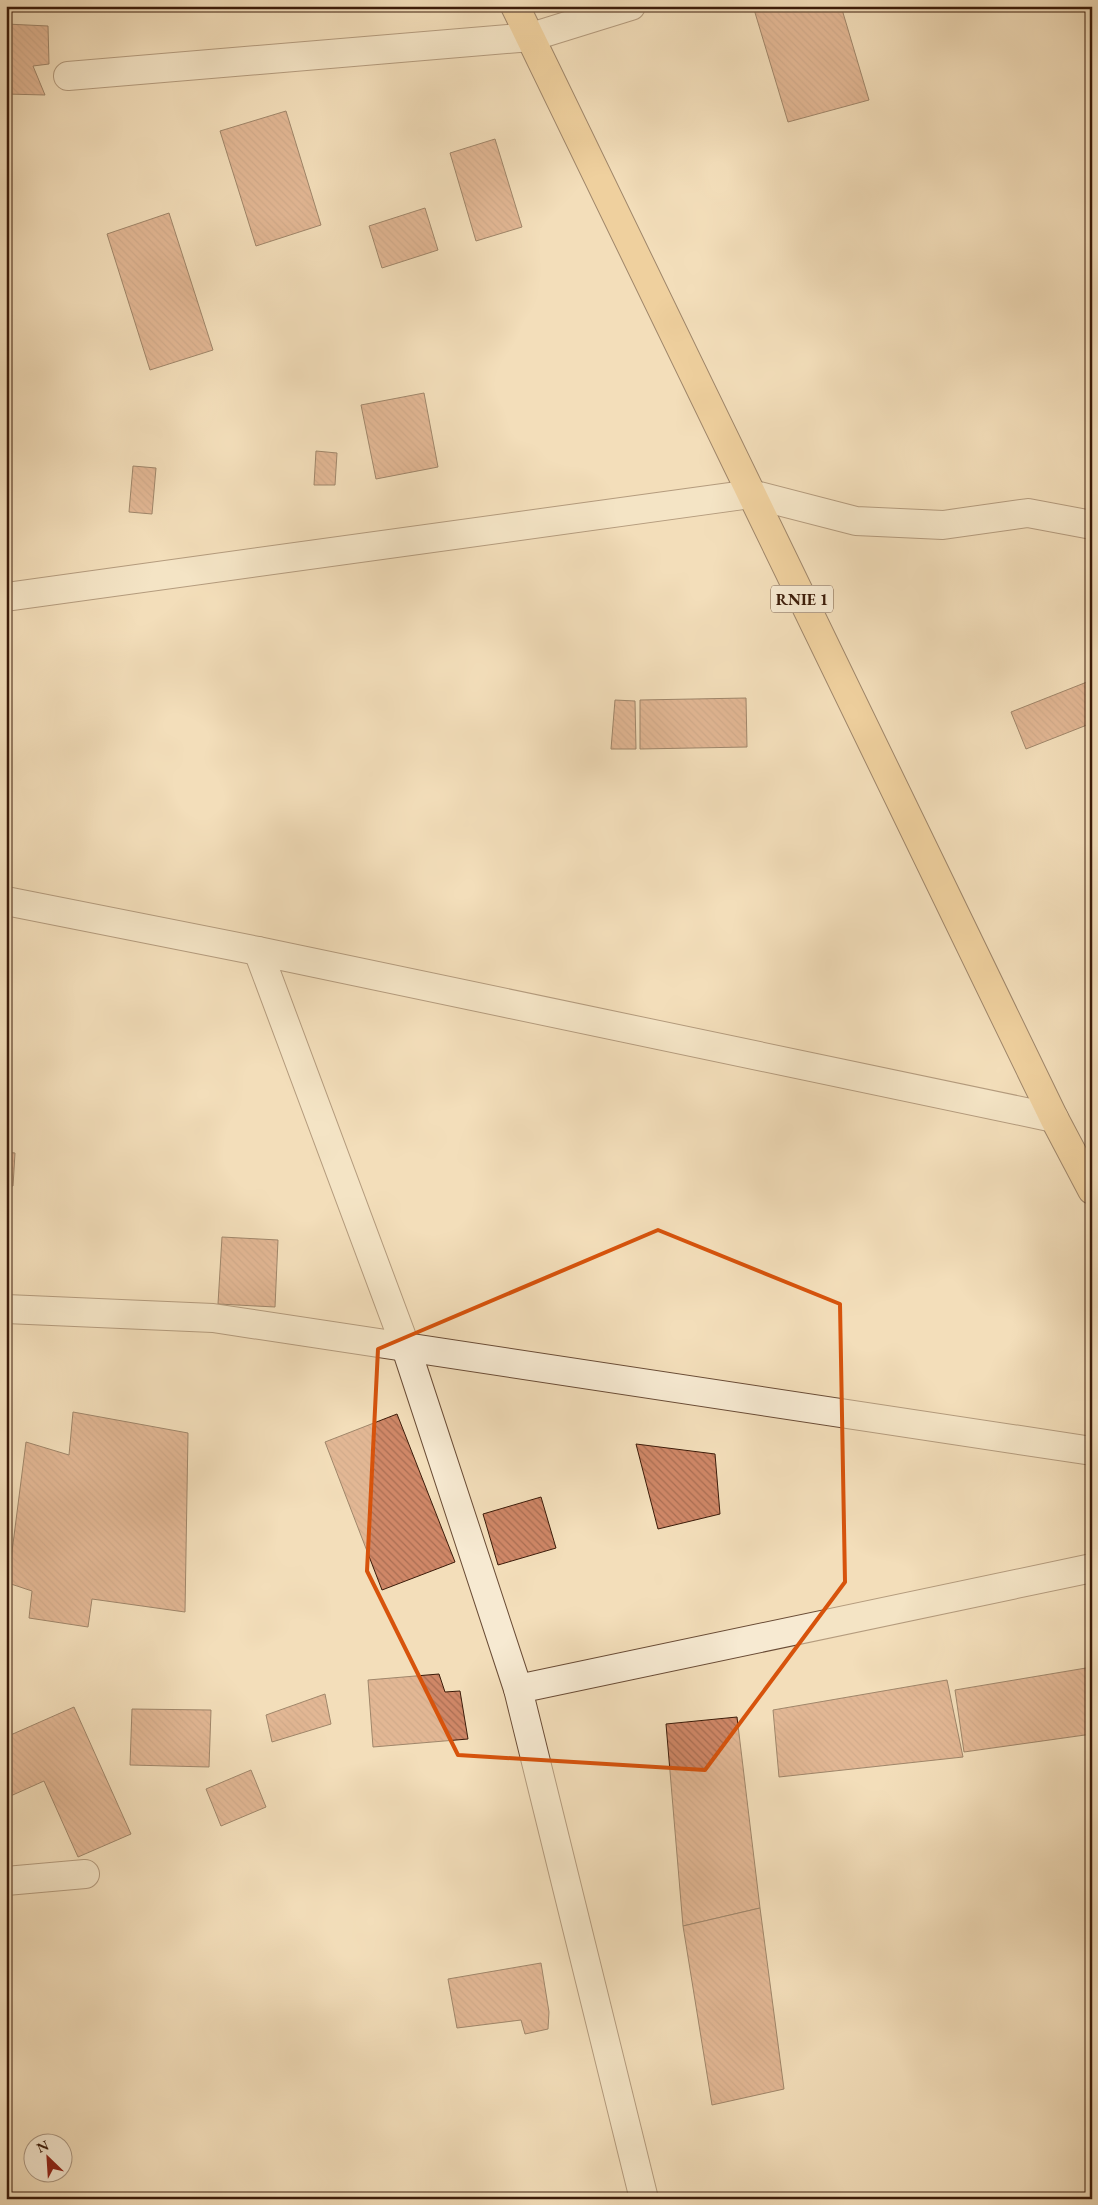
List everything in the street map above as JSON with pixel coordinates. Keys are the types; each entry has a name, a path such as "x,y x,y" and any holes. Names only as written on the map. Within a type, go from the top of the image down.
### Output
{"highway":[{"name":"RNIE 1","path":"515,6 1054,1118 1092,1189"}],"street":[{"path":"68,76 531,37 631,6"},
{"path":"6,597 751,494 856,521 943,525 1028,512 1092,525"},
{"path":"6,901 258,951 1054,1118"},
{"path":"258,951 406,1348 518,1689 644,2199"},
{"path":"6,1309 213,1318 1092,1451"},
{"path":"518,1689 1092,1568"},
{"path":"6,1881 85,1874"}],"highlighted area":[{"path":"658,1230 840,1304 845,1582 705,1770 458,1755 367,1571 378,1349"}],"building":[{"path":"753,6 841,6 869,100 788,122"},
{"path":"6,24 48,26 49,64 33,66 45,95 6,94"},
{"path":"286,111 321,225 256,246 220,131"},
{"path":"495,139 522,227 476,241 450,153"},
{"path":"425,208 438,250 382,268 369,226"},
{"path":"169,213 213,350 150,370 107,234"},
{"path":"424,393 438,467 376,479 361,405"},
{"path":"6,411 9,442 6,442"},
{"path":"316,451 337,453 335,485 314,485"},
{"path":"133,466 156,468 152,514 129,512"},
{"path":"1092,680 1092,723 1026,749 1011,712"},
{"path":"746,698 747,747 640,749 640,700"},
{"path":"615,700 635,701 636,749 611,749"},
{"path":"6,1073 9,1073 7,1138 6,1138"},
{"path":"6,1152 15,1153 13,1186 6,1185"},
{"path":"222,1237 278,1240 275,1307 218,1304"},
{"path":"73,1412 188,1433 185,1612 92,1599 88,1627 29,1618 32,1591 8,1583 26,1442 69,1455"},
{"path":"397,1414 455,1562 382,1590 325,1442"},
{"path":"636,1444 715,1454 720,1514 658,1529"},
{"path":"541,1497 556,1548 498,1565 483,1514"},
{"path":"1092,1667 1092,1734 964,1752 955,1690"},
{"path":"439,1674 445,1692 460,1691 468,1739 373,1747 368,1680"},
{"path":"947,1680 963,1757 779,1777 773,1710"},
{"path":"325,1694 331,1724 272,1742 266,1715"},
{"path":"74,1707 131,1834 78,1857 44,1781 6,1798 6,1737"},
{"path":"132,1709 211,1710 209,1767 130,1765"},
{"path":"737,1717 760,1908 683,1926 666,1724"},
{"path":"251,1770 266,1807 221,1826 206,1789"},
{"path":"760,1908 784,2089 712,2105 683,1926"},
{"path":"541,1963 549,2012 548,2029 525,2034 521,2020 457,2028 448,1979"}]}
